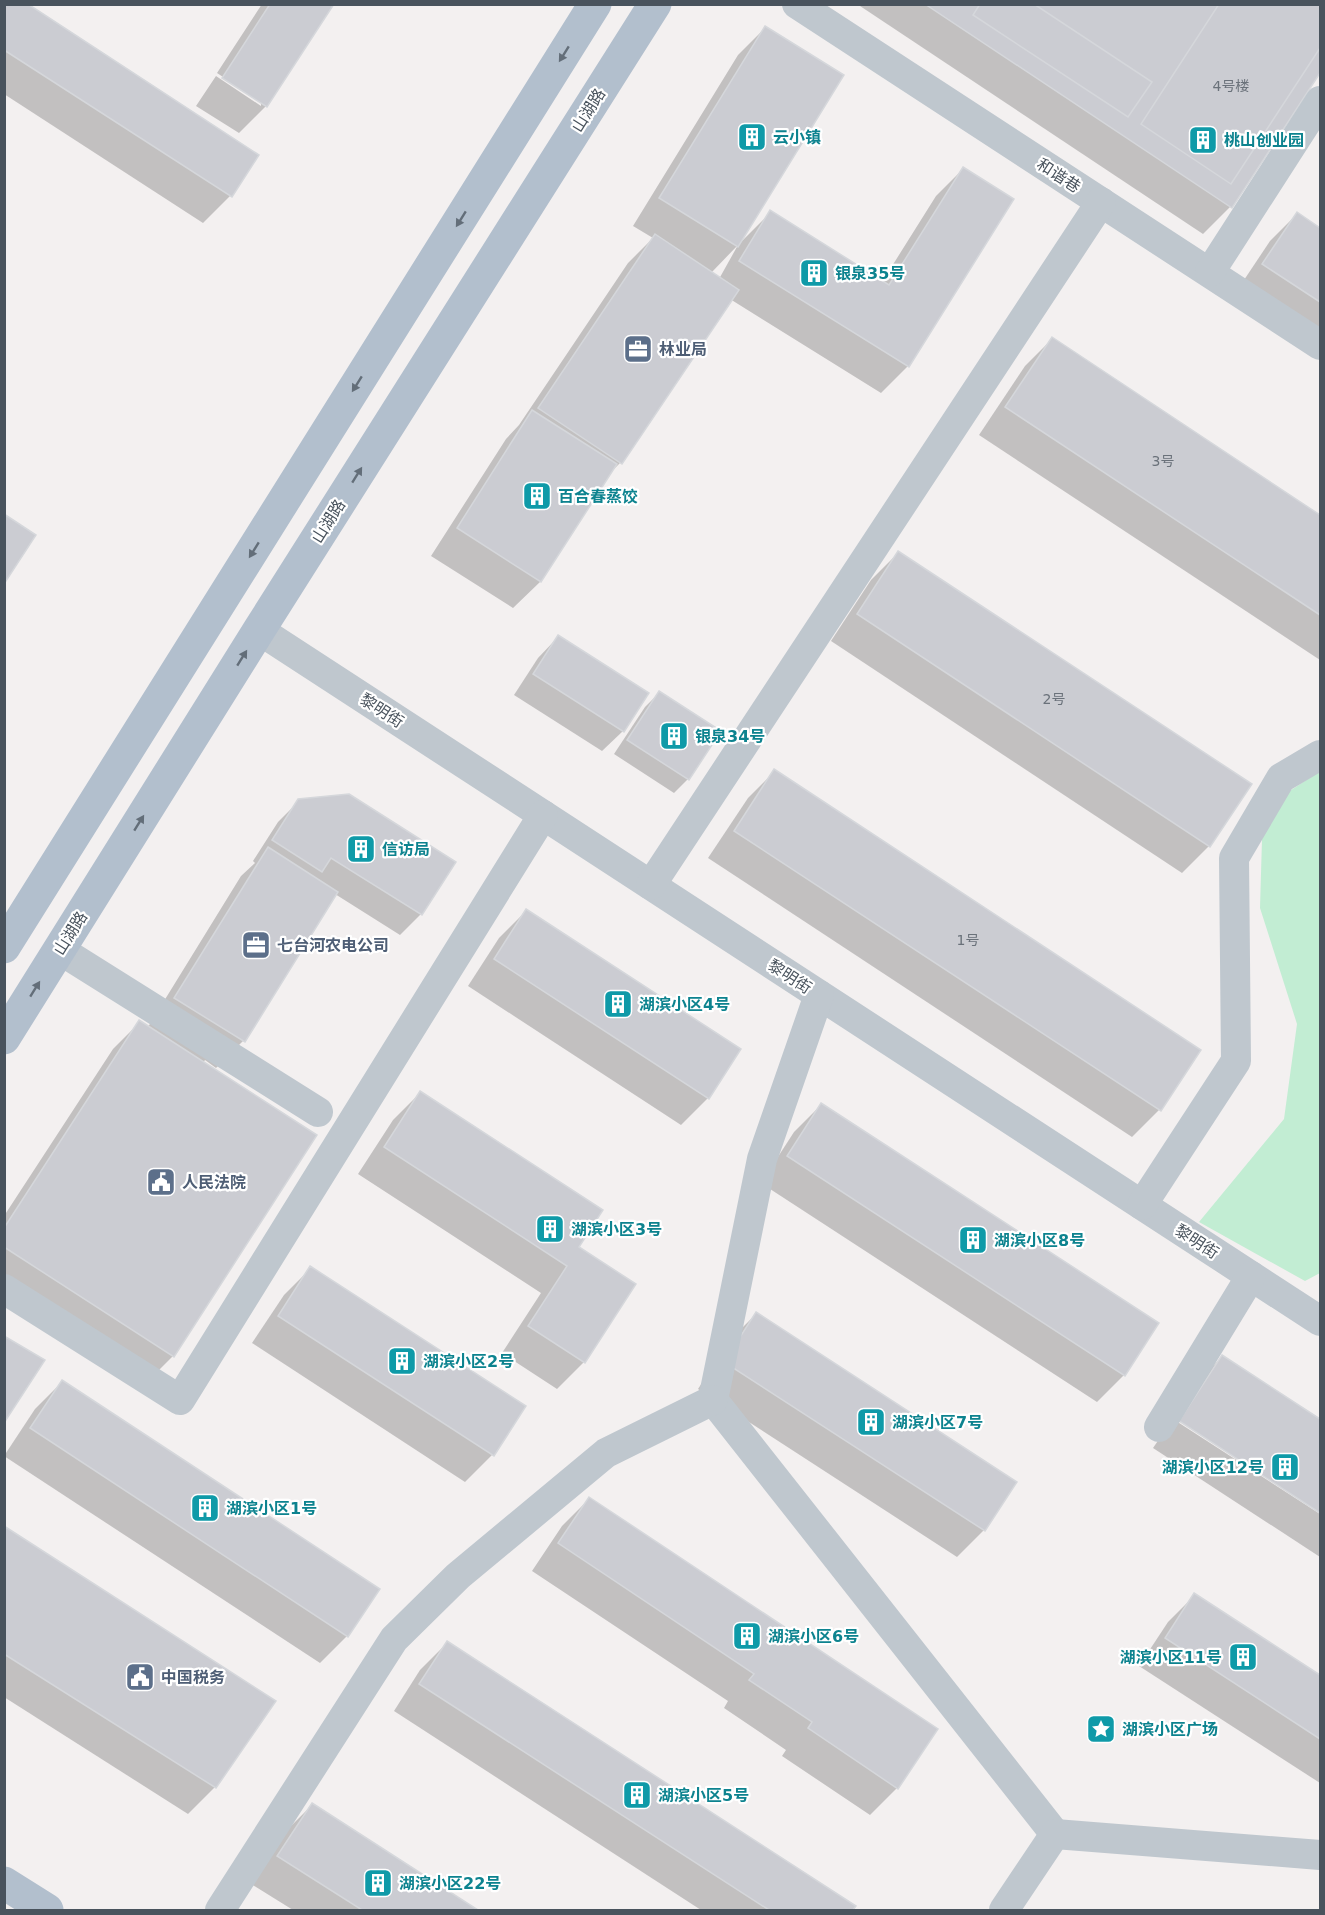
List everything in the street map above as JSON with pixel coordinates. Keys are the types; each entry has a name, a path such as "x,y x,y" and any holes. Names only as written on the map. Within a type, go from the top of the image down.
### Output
{"main road":[{"path":"4,947 595,4"},
{"name":"山湖路","path":"4,1038 655,4"},
{"path":"4,1883 47,1911"}],"street":[{"name":"和谐巷","path":"797,4 1320,345"},
{"path":"1210,272 1320,101"},
{"path":"651,885 1101,202"},
{"name":"黎明街","path":"259,630 1320,1321"},
{"path":"1142,1205 1236,1061 1234,858 1281,778 1320,755"},
{"path":"4,1289 180,1400 543,815"},
{"path":"60,950 318,1112"},
{"path":"819,995 762,1159 713,1400 1055,1833 1320,1855"},
{"path":"1159,1427 1251,1276"},
{"path":"220,1911 394,1639 458,1576 606,1453 713,1400"},
{"path":"1004,1911 1055,1833"}],"green space":[{"path":"1320,771 1320,1273 1305,1281 1199,1222 1284,1119 1297,1024 1260,908 1262,839 1276,800"}],"building":[{"path":"4,4 28,4 259,155 232,197 4,50"},
{"path":"270,4 334,4 267,107 222,78"},
{"name":"桃山创业园","path":"925,4 1320,4 1320,73 1232,208"},
{"path":"980,4 1034,4 1152,82 1128,117 973,15"},
{"path":"1219,4 1320,4 1320,48 1231,184 1141,124"},
{"name":"云小镇","path":"765,26 844,75 738,247 659,198"},
{"name":"银泉35号","path":"963,167 1014,199 909,367 739,261 770,210 889,285"},
{"path":"1297,212 1320,228 1320,302 1262,264"},
{"name":"林业局","path":"655,234 739,290 622,464 538,408"},
{"path":"1052,337 1320,515 1320,615 1005,407"},
{"name":"百合春蒸饺","path":"532,410 617,464 541,582 457,528"},
{"path":"4,514 36,535 4,584"},
{"path":"898,551 1252,784 1210,847 857,614"},
{"path":"558,635 649,693 624,732 533,674"},
{"name":"银泉34号","path":"659,691 721,731 689,780 627,740"},
{"path":"774,769 1201,1050 1161,1111 734,831"},
{"name":"信访局","path":"349,794 456,862 422,915 331,858 322,872 272,840 298,799"},
{"name":"七台河农电公司","path":"268,847 338,892 245,1042 174,998"},
{"name":"湖滨小区4号","path":"526,909 741,1049 709,1099 494,959"},
{"name":"人民法院","path":"139,1020 317,1135 174,1357 4,1247 4,1228"},
{"name":"湖滨小区3号","path":"420,1091 603,1210 579,1247 636,1284 585,1363 528,1326 567,1266 384,1147"},
{"name":"湖滨小区8号","path":"821,1103 1159,1323 1125,1376 787,1156"},
{"name":"湖滨小区2号","path":"310,1266 526,1406 494,1456 278,1316"},
{"name":"湖滨小区7号","path":"756,1312 1017,1482 985,1531 724,1362"},
{"path":"4,1336 45,1360 4,1423"},
{"name":"湖滨小区12号","path":"1222,1355 1320,1419 1320,1513 1179,1421"},
{"name":"湖滨小区1号","path":"62,1380 380,1589 348,1637 30,1428"},
{"name":"湖滨小区6号","path":"589,1497 938,1729 898,1789 808,1728 812,1722 749,1680 754,1674 558,1543"},
{"name":"中国税务","path":"4,1526 276,1701 216,1788 4,1654"},
{"name":"湖滨小区11号","path":"1194,1593 1320,1675 1320,1739 1165,1638"},
{"name":"湖滨小区5号","path":"447,1641 856,1906 853,1910 769,1910 419,1684"},
{"name":"湖滨小区22号","path":"312,1803 478,1910 362,1910 277,1856"}],"place":[{"name":"云小镇","path":"752,137"},
{"name":"桃山创业园","path":"1203,140"},
{"name":"银泉35号","path":"814,273"},
{"name":"林业局","path":"638,349"},
{"name":"百合春蒸饺","path":"537,496"},
{"name":"银泉34号","path":"674,736"},
{"name":"信访局","path":"361,849"},
{"name":"七台河农电公司","path":"256,945"},
{"name":"湖滨小区4号","path":"618,1004"},
{"name":"人民法院","path":"161,1182"},
{"name":"湖滨小区3号","path":"550,1229"},
{"name":"湖滨小区8号","path":"973,1240"},
{"name":"湖滨小区2号","path":"402,1361"},
{"name":"湖滨小区7号","path":"871,1422"},
{"name":"湖滨小区12号","path":"1285,1467"},
{"name":"湖滨小区1号","path":"205,1508"},
{"name":"湖滨小区6号","path":"747,1636"},
{"name":"湖滨小区11号","path":"1243,1657"},
{"name":"中国税务","path":"140,1677"},
{"name":"湖滨小区广场","path":"1101,1729"},
{"name":"湖滨小区5号","path":"637,1795"},
{"name":"湖滨小区22号","path":"378,1883"}]}
